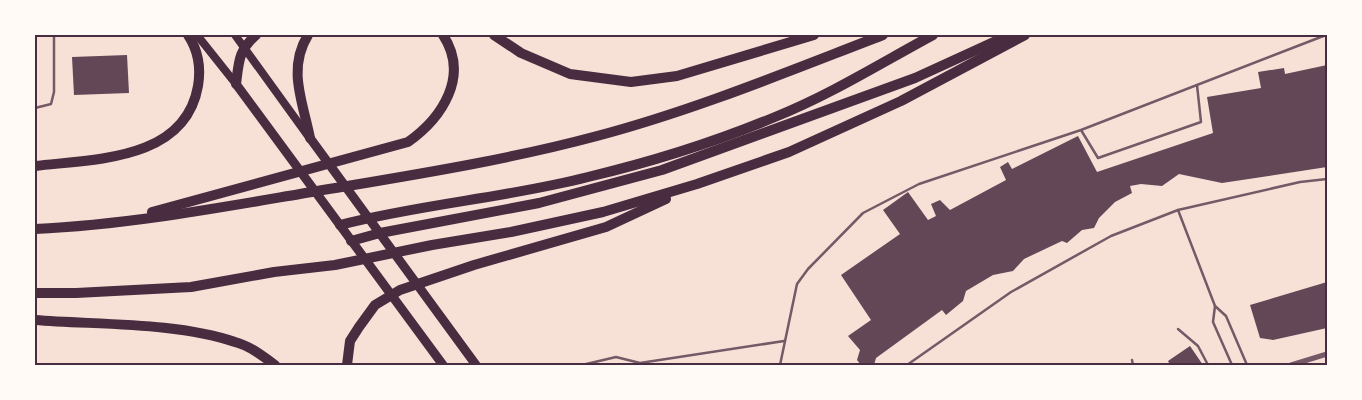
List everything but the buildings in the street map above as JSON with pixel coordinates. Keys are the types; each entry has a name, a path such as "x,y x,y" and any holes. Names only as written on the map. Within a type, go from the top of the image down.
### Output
{"highway":[{"path":"35,166 107,158 142,150 174,131 186,119 194,103 199,77 194,45 188,35"},
{"path":"256,35 244,46 239,59 236,84 443,365"},
{"path":"308,35 299,58 296,78 310,138 476,365"},
{"path":"118,222 279,176 408,142 432,122 444,107 449,94 453,67 451,54 443,35"},
{"path":"494,35 521,53 570,74 630,82 677,76 814,35"},
{"path":"35,229 118,222 196,212 448,169 589,138 702,103 883,35"},
{"path":"340,226 368,218 486,199 587,177 655,159 737,132 818,98 932,35"},
{"path":"351,241 380,233 492,212 594,189 698,158 915,78 1009,35"},
{"path":"35,293 76,293 191,287 274,272 335,265 432,245 512,232 603,212 697,184 789,152 901,101 1025,35"},
{"path":"347,365 350,341 359,327 375,305 400,290 474,265 606,227 697,184"},
{"path":"35,320 172,329 210,336 236,342 274,365"}],"main road":[{"path":"197,35 236,84"},
{"path":"236,35 310,138"}],"street":[{"path":"1291,365 1327,354"}],"lane":[{"path":"35,108 51,104 54,92 54,35"},
{"path":"780,365 797,284 808,269 863,213 919,184 1081,130 1326,35"},
{"path":"1081,130 1098,158 1201,122 1197,85"},
{"path":"907,365 1040,275 1111,236 1178,210 1300,182 1327,179"},
{"path":"1178,210 1216,306 1226,316 1246,365"},
{"path":"1216,306 1213,322 1232,365"},
{"path":"1178,329 1198,346 1208,365"},
{"path":"582,365 616,358 640,363 784,341"},
{"path":"1132,360 1133,365"}]}
